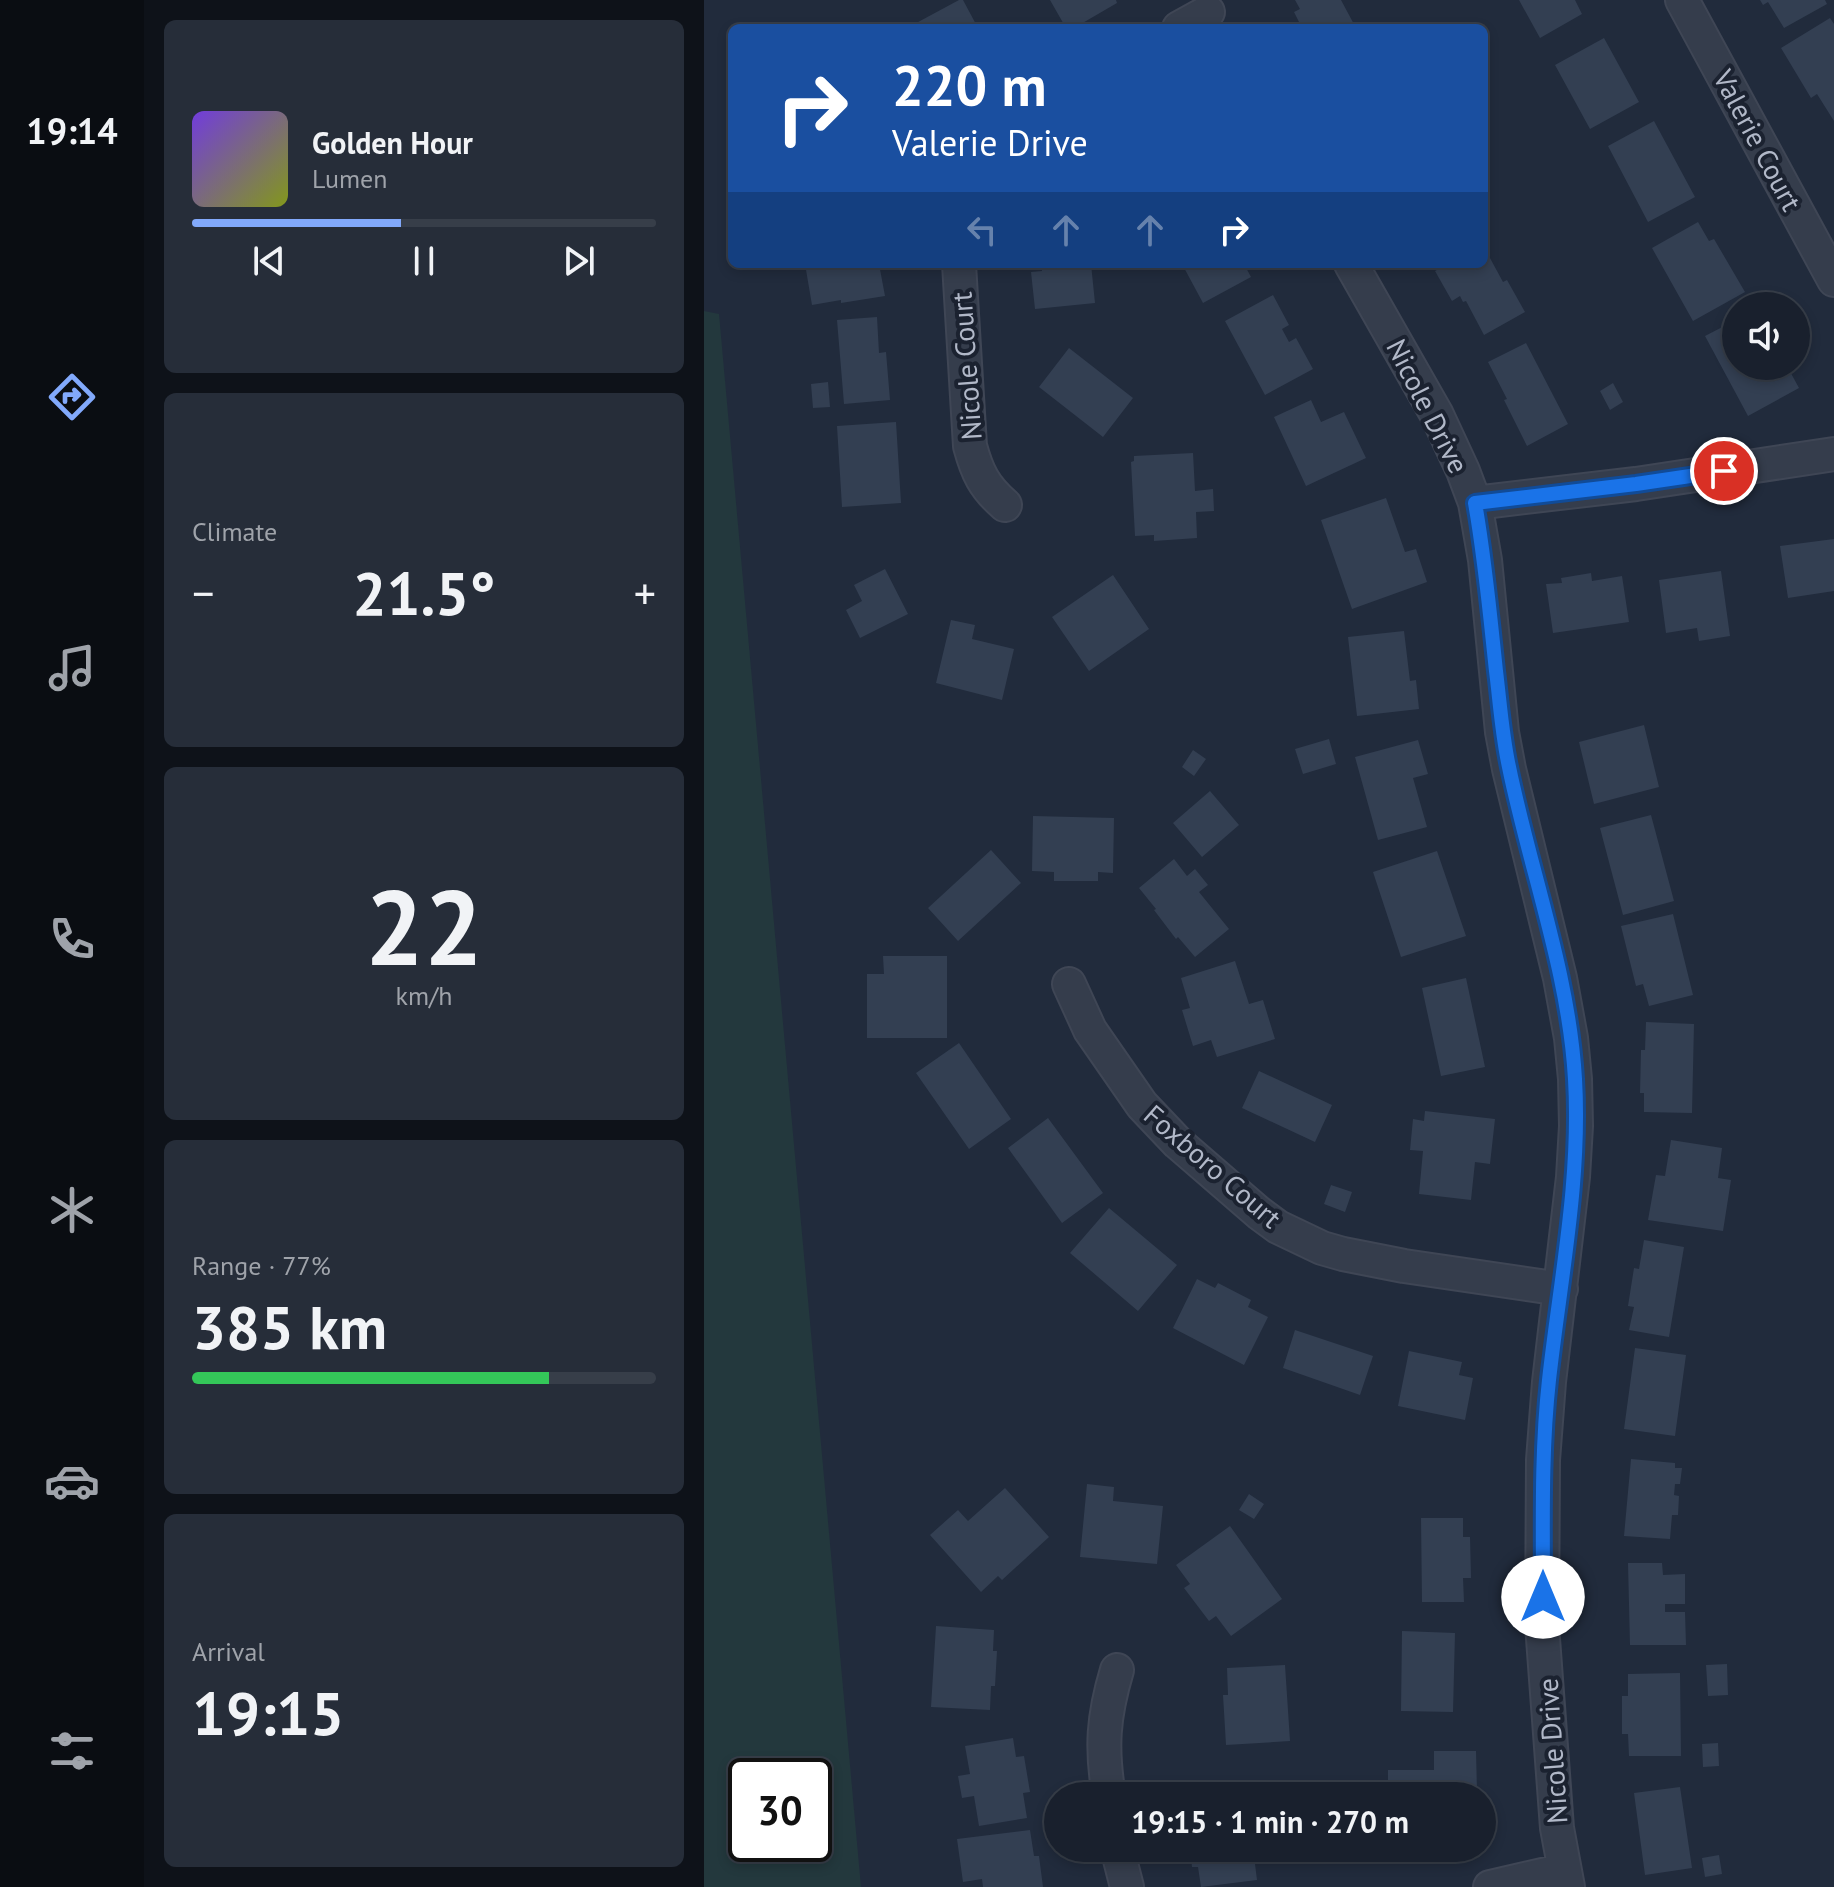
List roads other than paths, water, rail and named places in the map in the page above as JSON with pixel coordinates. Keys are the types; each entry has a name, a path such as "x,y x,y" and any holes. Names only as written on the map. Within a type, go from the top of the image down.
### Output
{"street":[{"name":"Valerie Court","path":"1682,0 1834,280"},
{"path":"1187,24 1209,13"},
{"name":"Nicole Court","path":"959,268 970,446 982,480 1005,505"},
{"name":"Nicole Drive","path":"1353,268 1437,415 1475,503 1485,560 1502,732 1560,978 1574,1065 1576,1126 1573,1177 1543,1460 1542,1625 1557,1828 1566,1878"},
{"path":"1475,503 1636,484 1834,454"},
{"name":"Foxboro Court","path":"1069,984 1090,1030 1142,1105 1178,1143 1278,1227 1322,1248 1343,1254 1561,1289"},
{"path":"1107,1782 1103,1742 1105,1717 1117,1670"},
{"path":"1121,1862 1127,1887"},
{"path":"1490,1887 1566,1878"}]}
